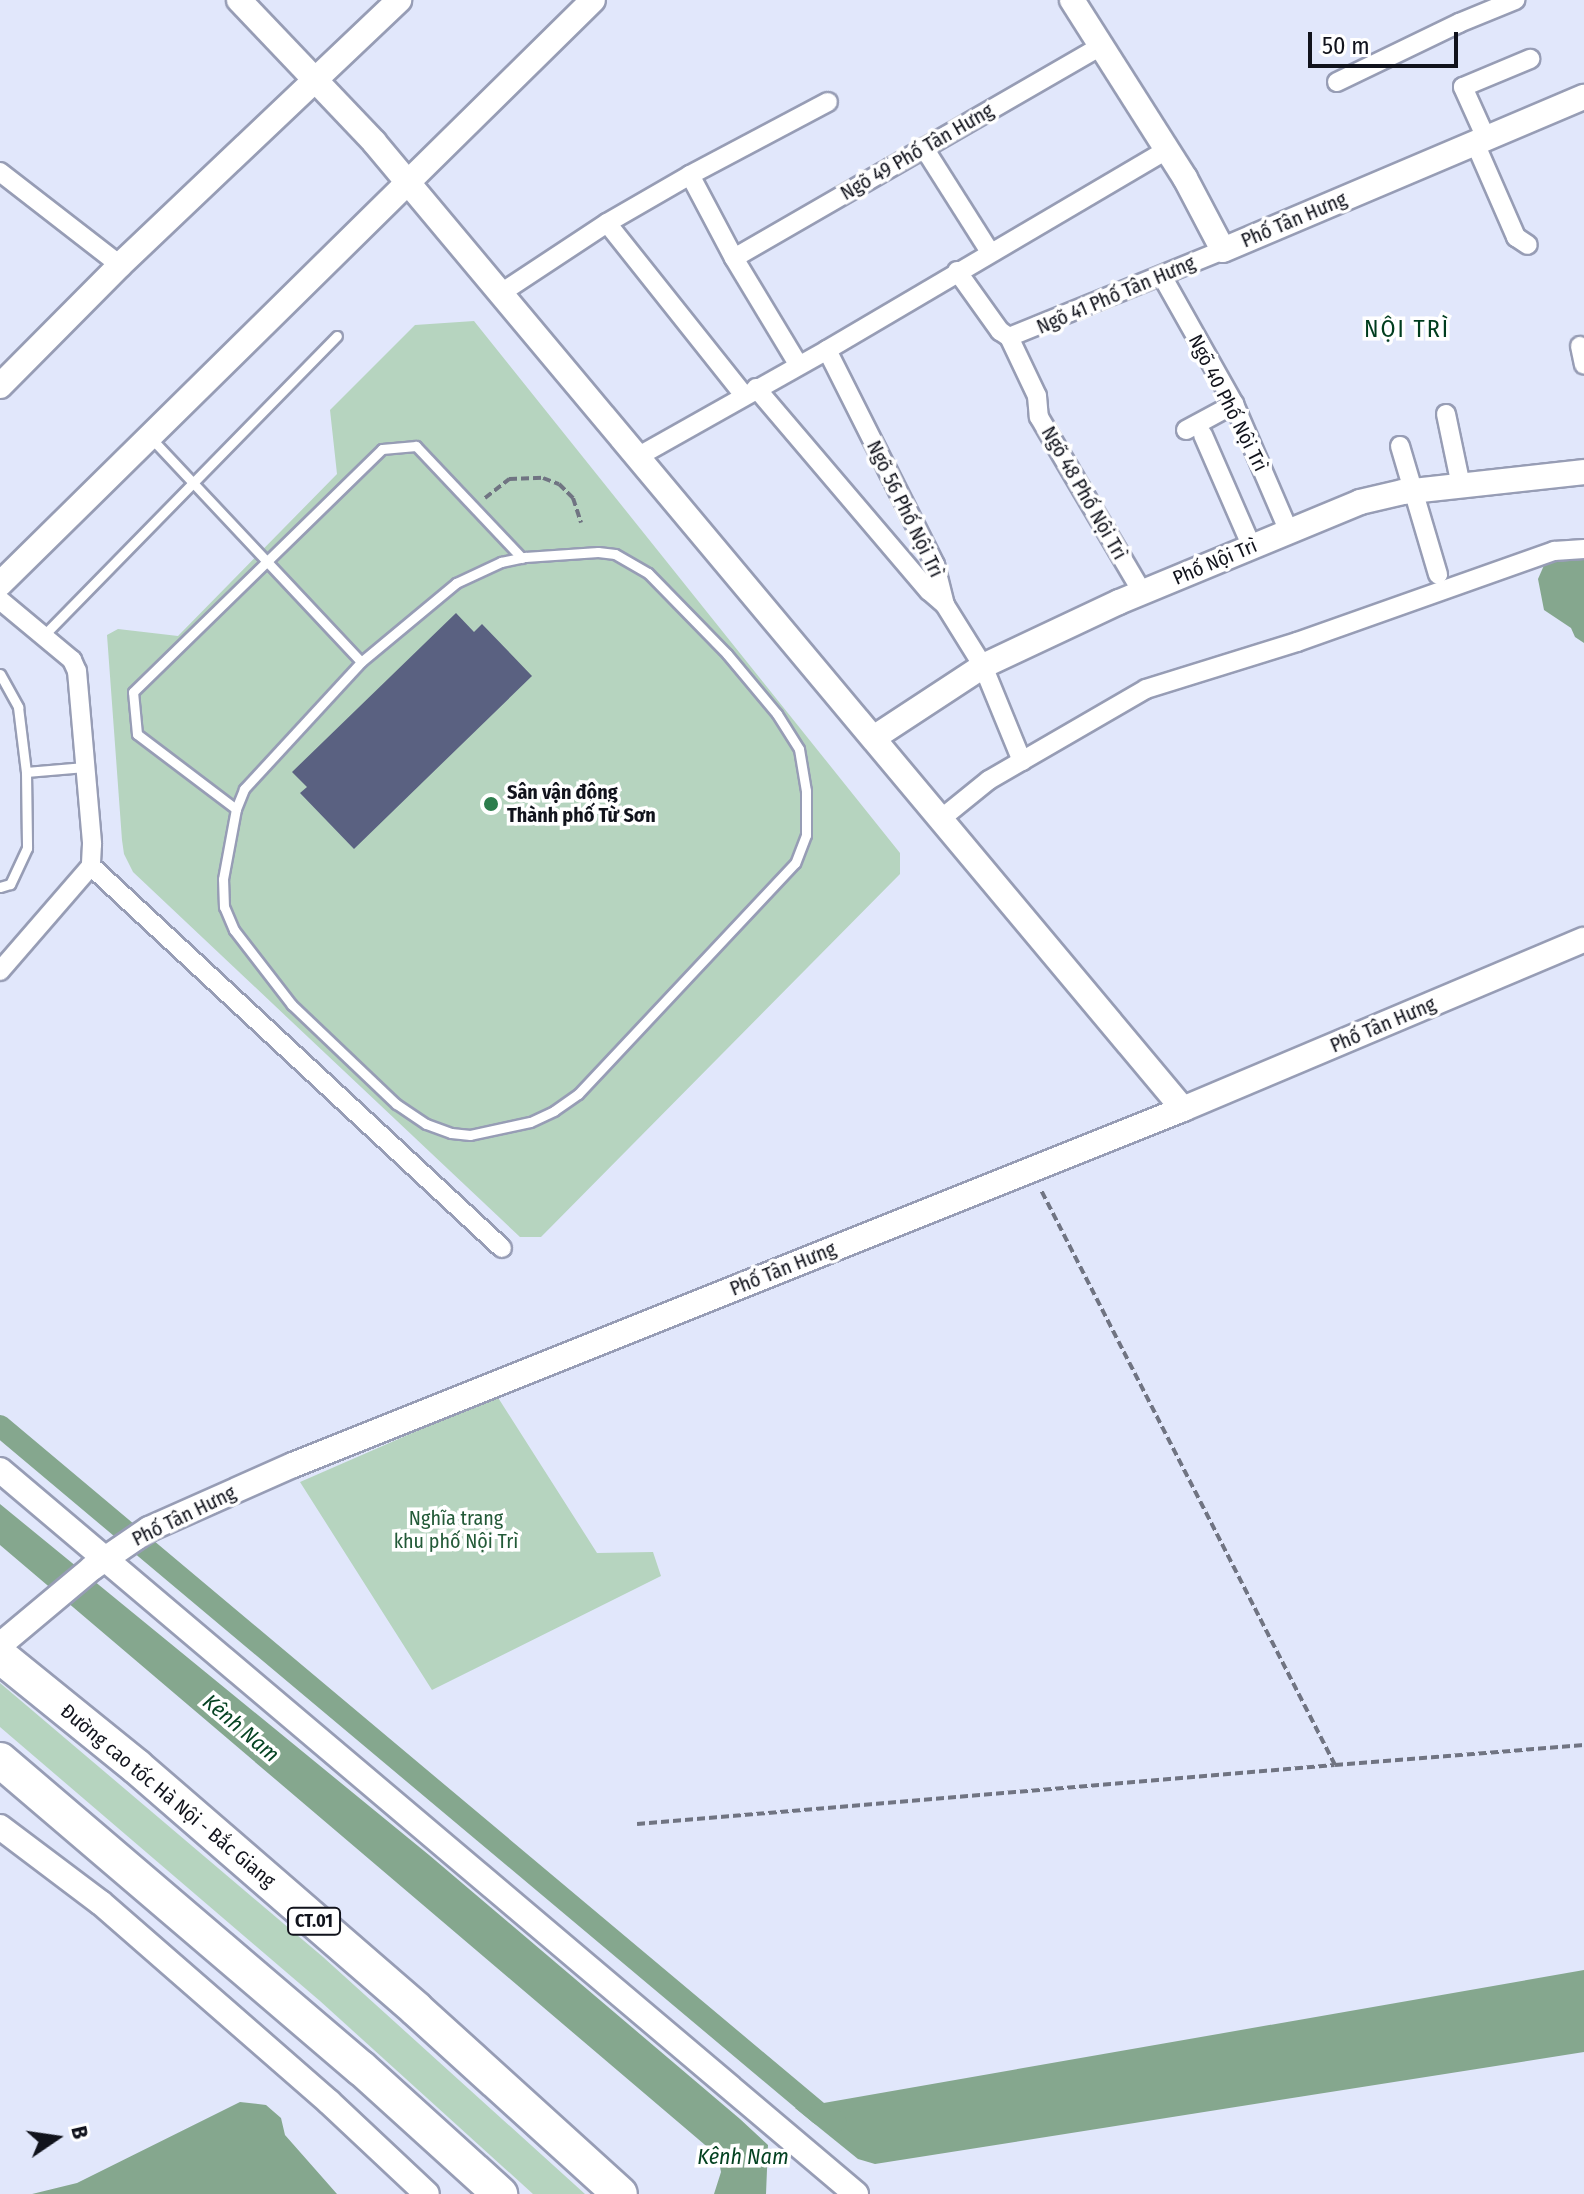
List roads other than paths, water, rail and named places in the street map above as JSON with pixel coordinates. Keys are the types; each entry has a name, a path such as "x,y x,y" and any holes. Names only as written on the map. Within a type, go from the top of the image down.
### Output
{"highway":[{"name":"Đường cao tốc Hà Nội - Bắc Giang","path":"3,1648 393,1989 620,2194"},
{"path":"0,1760 361,2068 500,2194"}],"street":[{"path":"239,0 407,181 1183,1109"},
{"path":"0,386 120,265 399,0"},
{"path":"0,584 593,0"},
{"name":"Phố Tân Hưng","path":"1072,0 1167,150 1223,250 1584,97"},
{"path":"1337,82 1459,23 1515,0"},
{"name":"Ngõ 49 Phố Tân Hưng","path":"734,258 1101,46"},
{"path":"1528,245 1516,237 1463,87 1530,59"},
{"path":"501,293 607,223 828,102"},
{"path":"924,148 990,252"},
{"path":"639,456 827,350 1167,150"},
{"path":"0,172 120,265"},
{"path":"690,175 734,258 798,364"},
{"path":"607,223 750,392 945,605"},
{"name":"Ngõ 41 Phố Tân Hưng","path":"1009,337 1223,250"},
{"name":"Ngõ 48 Phố Nội Trì","path":"957,271 1000,331 1009,337 1037,396 1039,417 1142,592"},
{"name":"Ngõ 40 Phố Nội Trì","path":"1162,276 1234,404 1289,532"},
{"path":"1580,346 1584,365"},
{"name":"Ngõ 56 Phố Nội Trì","path":"827,350 935,565 945,605 983,666 1022,761"},
{"path":"1234,404 1195,432 1252,547"},
{"path":"1446,414 1461,486"},
{"path":"1400,446 1438,574"},
{"name":"Phố Nội Trì","path":"875,737 983,666 1142,592 1360,502 1413,491 1584,472"},
{"path":"942,818 989,780 1146,689 1297,642 1554,551 1584,549"},
{"path":"0,600 72,660 77,671 91,866 502,1248"},
{"path":"0,971 91,866"},
{"name":"Phố Tân Hưng","path":"3,1648 105,1559 149,1529 293,1465 1183,1109 1584,940"},
{"path":"0,1470 856,2194"},
{"path":"0,1827 101,1903 329,2102 427,2194"}],"lane":[{"path":"43,636 337,336"},
{"path":"148,435 361,662"},
{"path":"236,809 137,734 133,692 382,449 416,446 522,558"},
{"path":"615,554 648,573 727,654 777,714 799,749 806,791 806,835 795,863 578,1094 554,1111 530,1122 470,1135 451,1133 426,1124 396,1104 292,1005 234,930 224,907 223,879 236,809 244,789 361,662 456,583 501,562 522,558 615,554"},
{"path":"0,674 18,707 26,772 27,848 10,884 0,887"},
{"path":"26,772 85,767"}],"water":[{"path":"1584,559 1584,643 1575,637 1571,628 1544,610 1538,579 1545,563"},
{"name":"Kênh Nam","path":"0,1504 429,1855 740,2119 768,2145 766,2194 714,2194 721,2172 718,2156 0,1545"},
{"path":"1584,1970 1584,2052 875,2164 858,2159 795,2108"},
{"path":"240,2102 266,2105 281,2118 285,2135 337,2194 32,2194 77,2183"}],"waterway":[{"path":"0,1426 820,2114 835,2121"}],"place":[{"name":"Sân vận động Thành phố Từ Sơn","path":"491,804"}],"district":[{"name":"NỘI TRÌ","path":"1407,330"}],"park label":[{"name":"Nghĩa trang khu phố Nội Trì","path":"456,1530"}]}
